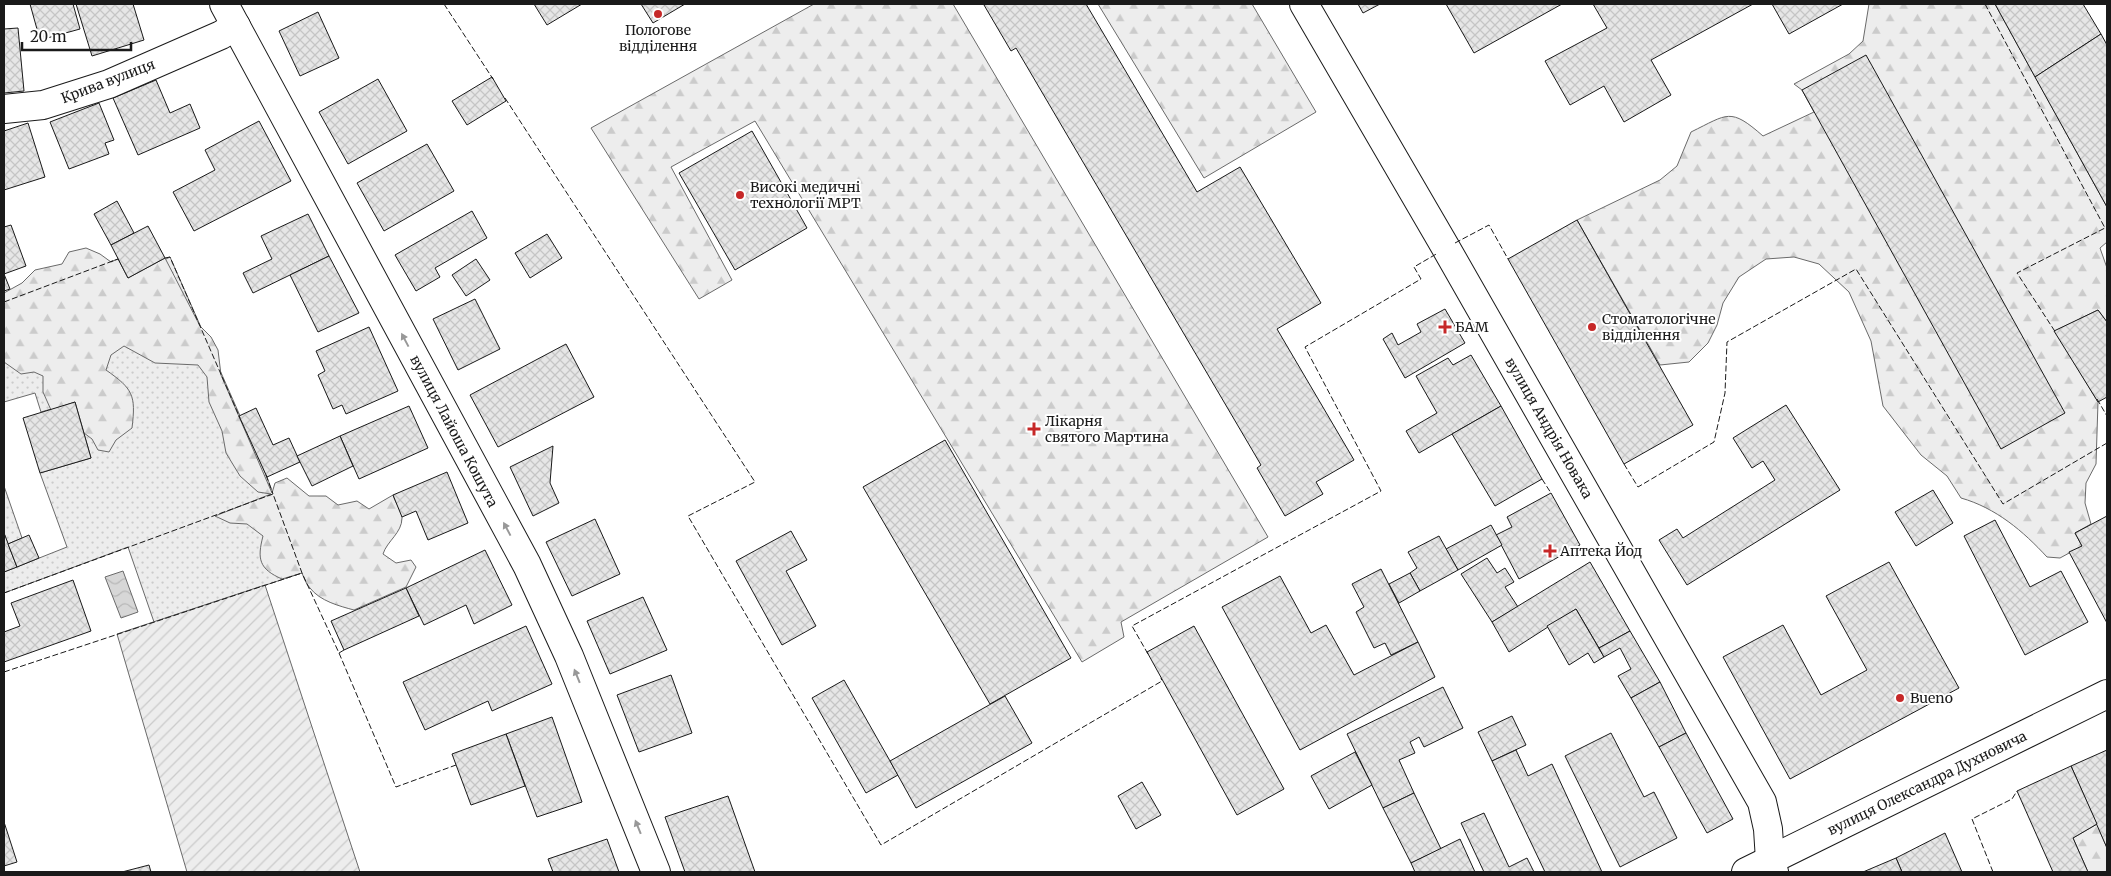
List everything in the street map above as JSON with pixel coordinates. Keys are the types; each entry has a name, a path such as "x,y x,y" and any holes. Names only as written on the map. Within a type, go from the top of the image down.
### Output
{"street":[{"name":"вулиця Андрія Новака","path":"1304,4 1451,257 1762,802 1768,829 1763,868"},
{"name":"Крива вулиця","path":"4,109 43,105 109,84 221,35 230,15"},
{"name":"вулиця Лайоша Кошута","path":"230,15 527,565 569,656 656,872"},
{"name":"вулиця Олександра Духновича","path":"1763,868 2107,694"}],"green space":[{"path":"814,4 953,4 1268,537 1121,622 1124,637 1082,662 755,121 671,167 732,280 699,299 591,128"},
{"path":"1098,4 1252,4 1316,112 1204,178"},
{"path":"1869,4 1995,4 2107,207 2107,242 2100,248 2107,268 2107,322 2098,310 2055,331 2098,402 2096,464 2086,483 2085,503 2091,524 2075,533 2082,546 2060,558 2047,557 2028,538 1997,514 1974,502 1961,498 1947,476 1921,455 1883,406 1871,341 1849,292 1819,264 1794,257 1766,259 1739,277 1723,303 1717,325 1708,343 1689,362 1660,365 1577,220 1660,180 1677,166 1691,132 1713,121 1728,116 1735,117 1763,136 1814,112 1802,90 1794,84 1849,54 1863,41"},
{"path":"86,248 100,254 111,262 118,259 128,278 165,258 200,326 211,337 218,350 221,375 272,493 275,483 287,478 309,496 326,496 338,505 357,501 369,509 393,495 402,518 400,528 383,554 396,563 411,560 416,567 406,587 354,610 336,605 314,593 307,585 302,573 282,579 268,571 260,557 263,536 247,524 230,523 215,516 271,494 258,492 240,476 226,453 222,431 209,402 207,377 198,365 155,363 124,346 111,355 106,370 127,388 133,400 133,408 132,428 116,440 109,452 98,450 92,439 84,433 75,402 51,410 43,392 43,376 34,372 21,374 4,362 4,293 22,283 35,270 62,264 69,252"},
{"path":"170,257 267,477 302,573 154,622 128,547 4,593 4,572 67,547 40,473 91,458 75,402 41,412 35,393 4,402 4,298 118,259 128,278"},
{"path":"4,486 22,538 8,544 4,533"},
{"path":"265,585 360,872 187,872 117,634"},
{"path":"2097,824 2107,848 2107,872 2088,872 2073,838"}],"water":[{"path":"123,571 138,612 121,618 105,577"}],"building":[{"path":"30,4 73,4 80,29 40,40"},
{"path":"76,4 133,4 144,40 92,56"},
{"path":"534,4 582,4 547,25"},
{"name":"Пологове відділення","path":"641,4 685,4 653,23"},
{"path":"1086,4 1197,192 1240,167 1321,303 1277,329 1354,460 1316,482 1323,494 1285,516 1257,468 1261,465 1016,48 1011,51 984,5"},
{"path":"1358,4 1380,4 1363,13"},
{"path":"1446,4 1562,4 1474,53"},
{"path":"1593,4 1753,4 1651,60 1671,95 1624,122 1604,86 1570,105 1545,61 1607,28"},
{"path":"1772,4 1843,4 1789,34"},
{"path":"1995,4 2083,4 2101,34 2035,77"},
{"path":"318,12 339,58 300,76 279,31"},
{"path":"18,28 24,91 4,93 4,29"},
{"path":"2101,34 2107,45 2107,207 2035,77"},
{"path":"1866,55 2065,413 2001,449 1802,90"},
{"path":"492,77 506,101 467,125 452,101"},
{"path":"378,79 407,131 348,164 319,112"},
{"path":"156,80 170,113 190,104 200,128 138,155 113,98"},
{"path":"99,103 114,140 105,143 109,154 69,169 50,122"},
{"path":"259,121 291,181 194,231 173,192 215,170 205,150"},
{"path":"28,123 45,177 4,190 4,131"},
{"name":"Високі медичні технології МРТ","path":"752,131 807,228 735,270 679,173"},
{"path":"427,144 454,191 384,231 357,183"},
{"path":"117,201 134,233 111,245 94,214"},
{"path":"472,211 487,238 435,268 440,277 416,291 395,255"},
{"path":"308,214 329,256 253,293 243,273 272,259 261,236"},
{"name":"Стоматологічне відділення","path":"1577,220 1693,425 1624,464 1508,259"},
{"path":"11,225 26,266 4,274 4,227"},
{"path":"148,226 165,258 128,278 111,245"},
{"path":"547,234 562,258 530,278 515,253"},
{"path":"329,256 359,313 318,332 290,275"},
{"path":"476,259 490,280 466,296 452,275"},
{"path":"4,274 10,289 4,291"},
{"path":"475,299 500,349 458,370 433,319"},
{"path":"1445,309 1465,343 1405,378 1383,339 1392,333 1398,345 1421,332 1417,324"},
{"path":"2098,310 2107,322 2107,397 2098,402 2054,331"},
{"path":"369,327 398,391 346,414 342,405 333,409 318,375 325,371 316,351"},
{"path":"566,344 594,397 498,447 470,395"},
{"path":"1471,355 1501,406 1419,453 1406,431 1437,413 1416,376 1448,358 1453,365"},
{"path":"75,402 91,458 40,473 23,418"},
{"path":"1786,405 1840,490 1687,585 1659,540 1677,529 1683,538 1775,480 1763,461 1752,468 1733,438"},
{"path":"409,406 428,448 359,479 340,436"},
{"path":"1501,406 1542,479 1495,506 1452,434"},
{"path":"256,408 273,445 289,438 300,462 267,477 239,416"},
{"path":"340,436 353,466 312,486 297,456"},
{"path":"945,440 1071,658 990,704 863,487"},
{"path":"553,446 550,483 559,503 533,516 510,467"},
{"path":"447,472 468,523 428,540 416,511 402,517 393,495"},
{"path":"1933,490 1953,523 1916,546 1895,512"},
{"path":"1551,493 1580,545 1519,579 1496,535 1512,527 1507,517"},
{"path":"2107,516 2107,623 2069,552 2082,546 2075,533"},
{"path":"595,519 620,574 572,596 546,542"},
{"path":"1995,520 2030,587 2061,571 2088,622 2025,655 1964,536"},
{"path":"1491,525 1502,545 1458,570 1446,549"},
{"path":"791,531 807,560 786,571 816,626 782,645 736,561"},
{"path":"4,533 17,567 4,572"},
{"path":"29,535 39,558 17,567 8,544"},
{"path":"1439,536 1458,570 1420,591 1410,573 1417,568 1408,552"},
{"path":"485,550 512,605 474,624 466,605 424,625 406,588"},
{"path":"1487,558 1497,573 1505,568 1514,582 1505,587 1518,607 1492,622 1461,574"},
{"path":"1590,562 1630,631 1599,648 1576,609 1509,652 1492,622"},
{"path":"1889,562 1959,688 1790,779 1723,657 1783,625 1821,695 1867,670 1826,596"},
{"path":"1381,569 1418,642 1391,655 1385,643 1374,648 1356,612 1364,607 1352,584"},
{"path":"1410,573 1420,591 1399,603 1389,584"},
{"path":"1280,576 1311,633 1326,625 1354,675 1418,642 1435,677 1300,750 1222,607"},
{"path":"73,580 91,631 4,662 4,632 20,626 11,603"},
{"path":"406,588 419,616 344,650 331,621"},
{"path":"643,597 667,650 610,674 587,621"},
{"path":"1576,609 1604,657 1594,663 1588,653 1569,665 1547,626"},
{"path":"526,626 552,684 492,711 488,701 425,730 403,682"},
{"path":"1194,626 1284,789 1237,815 1147,652"},
{"path":"1630,631 1660,682 1631,698 1618,676 1631,669 1620,648 1604,657 1599,648"},
{"path":"671,675 692,733 639,752 617,695"},
{"path":"844,680 898,775 866,793 812,698"},
{"path":"1660,682 1686,733 1659,747 1631,698"},
{"path":"1443,687 1463,728 1424,747 1419,737 1410,742 1415,753 1399,760 1414,793 1383,808 1347,734"},
{"path":"1005,696 1032,743 916,808 890,761"},
{"path":"1512,716 1526,745 1492,761 1478,732"},
{"path":"552,717 582,802 537,817 506,734"},
{"path":"1611,733 1644,797 1654,792 1677,838 1620,867 1565,756"},
{"path":"1686,733 1733,819 1707,833 1659,747"},
{"path":"506,734 525,786 471,805 452,754"},
{"path":"1516,750 1528,776 1552,764 1602,872 1545,872 1492,761"},
{"path":"2107,750 2107,848 2071,766"},
{"path":"1355,752 1372,785 1329,809 1311,776"},
{"path":"2071,766 2097,824 2073,838 2088,872 2053,872 2017,791"},
{"path":"1142,782 1161,815 1136,829 1118,796"},
{"path":"1414,793 1441,849 1411,863 1383,808"},
{"path":"728,796 755,872 685,872 665,817"},
{"path":"1484,813 1509,867 1527,858 1534,872 1484,872 1461,823"},
{"path":"4,822 17,862 4,866"},
{"path":"1945,833 1962,872 1902,872 1896,858"},
{"path":"607,839 619,872 553,872 548,859"},
{"path":"1460,839 1475,872 1415,872 1411,863"},
{"path":"1896,858 1902,872 1863,872"},
{"path":"149,865 151,872 122,872"}],"fence":[{"path":"444,4 493,79"},
{"path":"1985,4 2105,228 2017,273 2056,333"},
{"path":"505,98 755,482 688,516 881,845 1162,681 1161,678"},
{"path":"1455,243 1489,225 1508,259"},
{"path":"1148,654 1132,626 1381,491 1305,347 1421,279 1414,267 1438,253"},
{"path":"165,258 170,257 240,418"},
{"path":"4,302 118,259"},
{"path":"1624,464 1638,487 1714,442 1725,393 1727,342 1856,269 2003,504 2107,443"},
{"path":"2097,399 2107,416"},
{"path":"266,475 273,494"},
{"path":"1542,479 1551,493"},
{"path":"4,593 273,494 302,573 339,653 344,650"},
{"path":"4,672 302,573"},
{"path":"339,653 396,787 456,765"},
{"path":"1993,872 1972,819 2012,799 2017,791"}],"place":[{"name":"Пологове відділення","path":"658,14"},
{"name":"Високі медичні технології МРТ","path":"740,195"},
{"name":"БАМ","path":"1445,327"},
{"name":"Стоматологічне відділення","path":"1592,327"},
{"name":"Лікарня святого Мартина","path":"1034,429"},
{"name":"Аптека Йод","path":"1550,551"},
{"name":"Bueno","path":"1900,698"}]}
